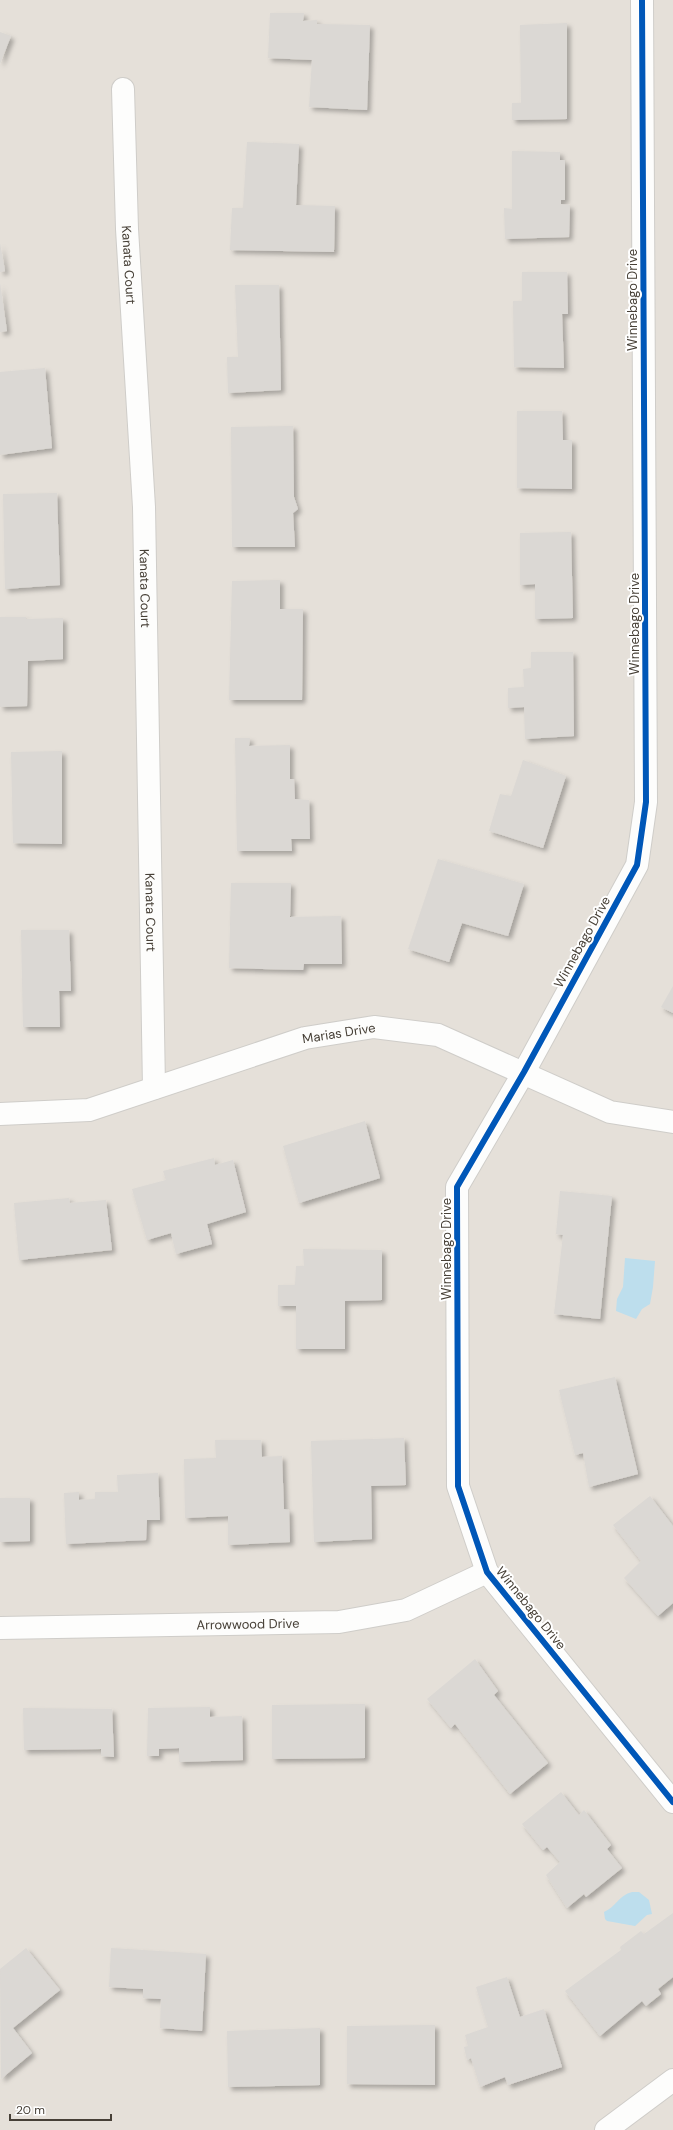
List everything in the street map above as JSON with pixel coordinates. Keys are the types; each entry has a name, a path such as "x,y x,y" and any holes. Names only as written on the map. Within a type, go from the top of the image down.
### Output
{"street":[{"name":"Winnebago Drive","path":"642,0 646,802 637,865 524,1072 457,1187 458,1486 487,1572 673,1802"},
{"name":"Kanata Court","path":"123,88 127,229 144,507 154,1088"},
{"name":"Marias Drive","path":"0,1114 89,1110 305,1038 374,1027 438,1035 524,1072 610,1112 673,1122"},
{"name":"Arrowwood Drive","path":"0,1628 339,1622 406,1610 487,1572"},
{"path":"606,2130 673,2080"}],"shaded area":[{"path":"0,0 673,0 673,2130 0,2130"}],"water":[{"path":"625,1258 655,1261 650,1304 642,1309 636,1319 616,1311 617,1299 623,1287"},
{"path":"632,1892 639,1892 649,1900 652,1914 647,1915 635,1926 607,1921 605,1919 604,1912 624,1896"}],"building":[{"path":"270,13 304,13 303,21 317,20 317,24 370,25 367,110 309,107 312,60 268,58"},
{"path":"567,23 567,119 512,120 512,103 521,103 520,25"},
{"path":"0,32 11,36 0,64"},
{"path":"247,142 299,144 296,205 335,206 334,252 230,250 232,208 243,208"},
{"path":"512,151 560,152 560,160 565,160 565,200 561,200 561,204 570,205 569,237 505,239 504,208 512,209"},
{"path":"0,243 5,271 0,272"},
{"path":"522,272 567,272 568,314 562,314 564,368 514,367 513,301 522,301"},
{"path":"0,283 7,331 0,332"},
{"path":"235,285 279,285 281,390 228,393 227,357 238,357"},
{"path":"45,368 52,448 0,455 0,372"},
{"path":"517,411 562,411 563,440 572,440 572,489 517,488"},
{"path":"293,426 294,497 298,509 293,513 295,547 232,547 231,427"},
{"path":"57,493 60,585 5,589 3,494"},
{"path":"571,532 573,618 535,619 535,584 520,585 520,533"},
{"path":"280,580 280,609 303,609 302,700 229,700 232,581"},
{"path":"0,617 26,617 26,619 63,618 63,659 28,661 27,706 0,707"},
{"path":"531,652 573,652 574,736 525,739 524,707 508,708 508,688 524,687 523,669 531,668"},
{"path":"235,738 250,738 249,746 290,745 290,779 294,779 295,799 309,800 310,839 291,839 292,851 237,851"},
{"path":"62,751 62,844 13,843 11,752"},
{"path":"523,760 566,776 543,848 489,831 500,794 511,796"},
{"path":"438,859 524,884 508,936 462,923 449,962 408,949"},
{"path":"231,883 291,883 290,917 341,916 342,964 304,964 303,970 229,968"},
{"path":"21,930 69,930 71,991 59,991 60,1027 23,1027"},
{"path":"673,986 673,1013 661,1007"},
{"path":"365,1121 380,1178 299,1203 283,1146"},
{"path":"214,1158 215,1165 233,1160 246,1212 207,1224 212,1244 176,1254 171,1233 147,1240 132,1189 166,1180 163,1171"},
{"path":"560,1191 612,1196 600,1319 554,1314 563,1235 556,1234"},
{"path":"69,1198 70,1203 106,1200 112,1250 19,1260 14,1203"},
{"path":"303,1249 382,1250 382,1300 345,1301 345,1349 296,1349 296,1306 278,1306 278,1285 295,1285 296,1266 304,1266"},
{"path":"615,1377 638,1474 589,1487 583,1453 575,1455 559,1390"},
{"path":"404,1438 406,1485 371,1486 372,1539 314,1542 311,1441"},
{"path":"215,1440 261,1440 262,1457 282,1456 284,1509 289,1510 290,1542 228,1545 228,1516 185,1518 184,1459 216,1458"},
{"path":"158,1473 160,1520 147,1520 146,1540 66,1544 64,1493 79,1492 79,1500 95,1499 95,1492 118,1492 117,1475"},
{"path":"650,1496 673,1526 673,1603 658,1616 624,1578 641,1561 613,1525"},
{"path":"0,1498 30,1498 30,1541 0,1542"},
{"path":"475,1659 498,1691 494,1695 548,1763 510,1794 455,1724 451,1728 427,1699"},
{"path":"365,1704 365,1758 272,1759 272,1705"},
{"path":"210,1707 210,1717 242,1716 243,1760 179,1762 179,1748 159,1749 159,1756 147,1756 148,1708"},
{"path":"23,1708 112,1709 114,1757 101,1756 101,1749 24,1750"},
{"path":"561,1792 579,1815 584,1810 611,1845 607,1849 622,1868 586,1897 584,1894 567,1908 546,1875 560,1862 547,1847 543,1850 522,1824"},
{"path":"673,1913 673,1977 658,1989 661,1994 646,2006 642,2001 600,2036 565,1991 621,1950 620,1947 641,1931 644,1934"},
{"path":"26,1948 60,1990 13,2028 32,2053 1,2079 0,1969"},
{"path":"111,1948 206,1954 202,2031 160,2028 161,1999 143,1998 143,1989 109,1987"},
{"path":"507,1977 520,2017 544,2009 562,2067 508,2085 505,2077 480,2087 471,2058 467,2060 464,2047 468,2046 465,2035 488,2027 476,1987"},
{"path":"435,2025 435,2085 347,2084 347,2026"},
{"path":"320,2028 320,2085 228,2087 227,2031"}],"cycle path":[{"path":"642,0 646,802 637,865 524,1072 457,1187 458,1486 487,1572 673,1802"}]}
